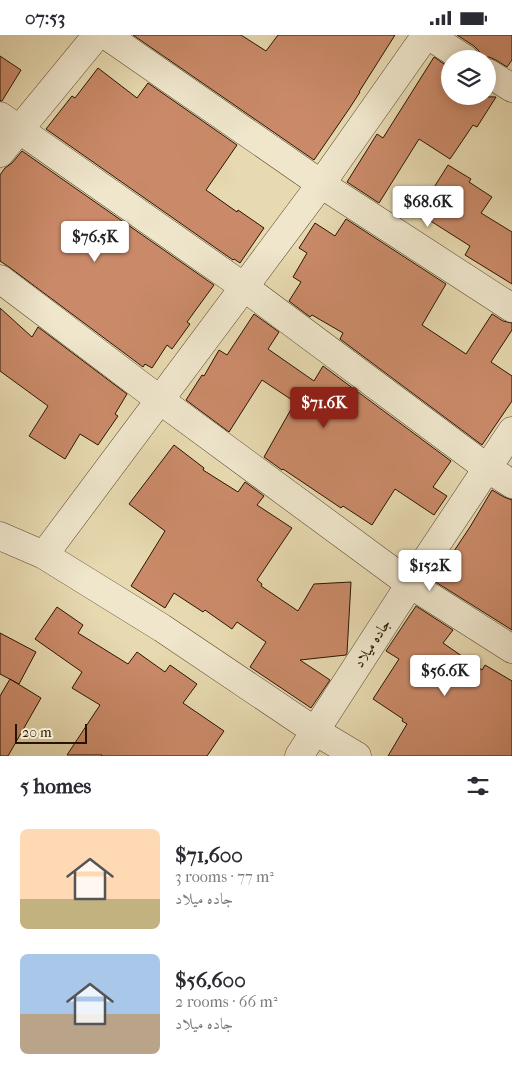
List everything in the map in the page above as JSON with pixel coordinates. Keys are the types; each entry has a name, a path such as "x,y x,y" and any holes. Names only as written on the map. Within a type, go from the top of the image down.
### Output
{"street":[{"path":"0,153 10,123 97,35"},
{"path":"106,35 321,184 512,308"},
{"path":"44,555 321,184 427,35 451,50"},
{"path":"496,78 512,88"},
{"path":"10,123 244,287 487,468 512,484"},
{"path":"0,279 160,400 410,584 512,649"},
{"name":"جاده میلاد","path":"299,756 512,431"},
{"path":"0,536 44,555 162,627 315,731 357,756"}],"building":[{"path":"133,35 241,35 266,51 278,35 395,35 349,109 314,160"},
{"path":"457,35 512,35 512,60 507,67 496,60 496,50 478,50"},
{"path":"0,56 21,70 2,101 0,101"},
{"path":"434,57 441,62 441,105 491,105 477,127 473,125 450,159 419,139 379,203 347,182 377,134 383,138"},
{"path":"98,68 137,98 148,83 237,145 206,190 264,228 240,263 233,260 46,129 72,96 75,98"},
{"path":"22,151 214,285 187,322 190,324 172,349 167,345 152,368 145,364 143,367 0,261 0,175"},
{"path":"448,165 471,179 469,182 492,197 481,213 512,232 512,284 465,255 470,246 418,213"},
{"path":"346,219 446,284 422,325 466,354 492,314 503,321 512,323 512,330 491,362 512,376 512,401 482,445 340,339 343,333 312,315 310,317 289,301 301,282 293,277 307,253 299,248 315,223 335,236"},
{"path":"0,308 32,337 38,327 127,394 115,414 118,416 98,445 80,434 65,459 29,436 48,406 0,371"},
{"path":"254,314 279,332 268,349 314,381 323,366 451,461 433,487 447,496 434,515 395,489 372,525 343,506 341,508 264,457 294,404 291,402 292,400 262,380 229,432 186,400 202,375 204,376 219,350 227,355"},
{"path":"174,445 204,468 203,470 238,492 245,482 264,496 257,505 292,528 257,580 262,584 261,586 298,611 314,584 351,582 346,655 300,660 330,680 311,708 250,667 266,642 237,622 232,629 205,610 203,612 174,593 165,608 131,586 165,531 129,504"},
{"path":"492,490 512,500 512,630 434,581"},
{"path":"416,606 453,630 443,643 482,670 485,665 512,681 512,756 388,756 407,724 402,721 403,719 373,699 399,659 386,651"},
{"path":"57,607 83,625 78,633 128,664 137,652 165,672 170,665 197,684 183,703 224,731 207,756 67,755 100,705 72,688 82,672 35,639"},
{"path":"0,633 36,652 19,684 0,674"},
{"path":"10,679 41,698 8,756 0,756 0,696"}]}
